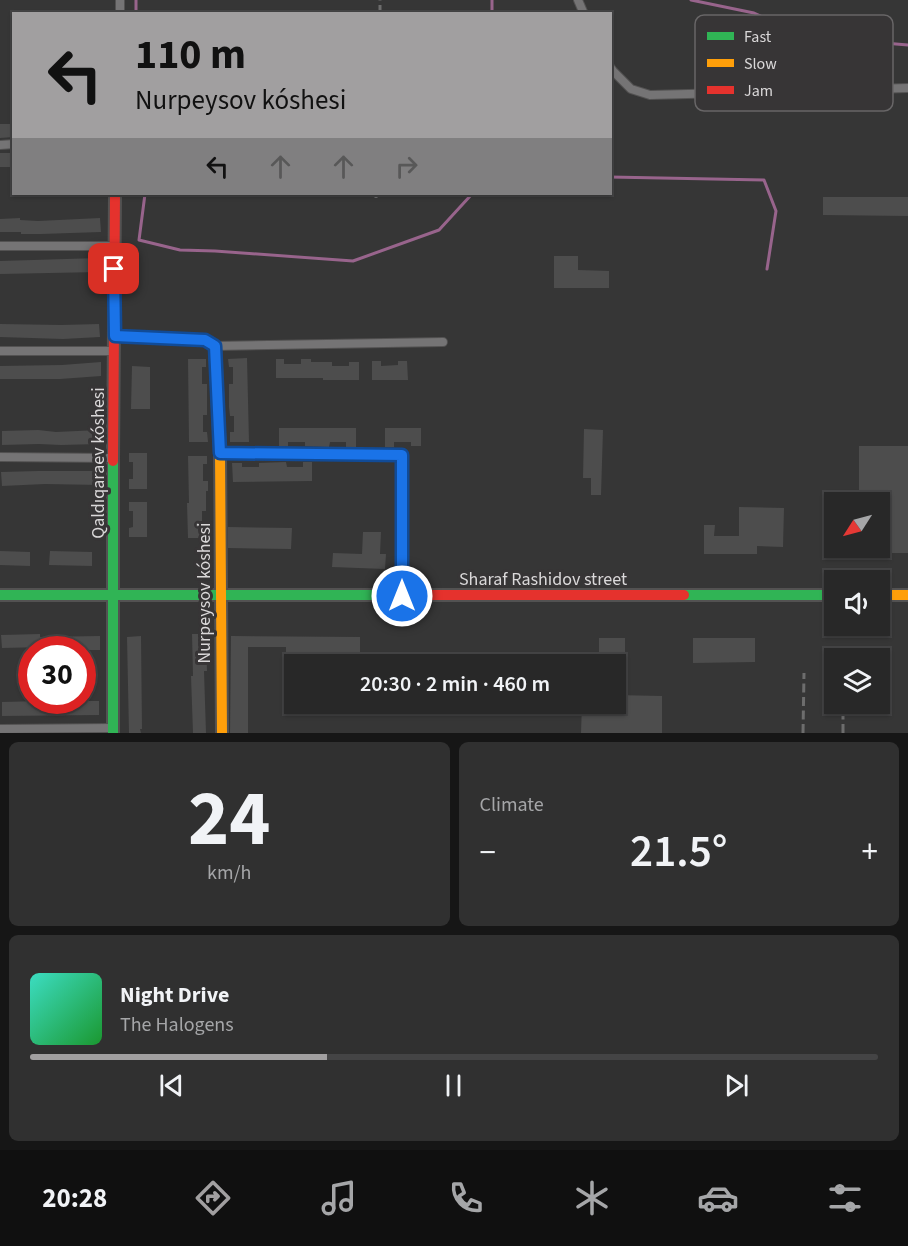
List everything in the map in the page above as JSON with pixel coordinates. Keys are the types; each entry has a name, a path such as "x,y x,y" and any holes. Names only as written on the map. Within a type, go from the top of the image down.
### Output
{"street":[{"path":"612,70 631,89 650,95 695,94"},
{"path":"893,88 908,88"},
{"name":"Qaldıqaraev kóshesi","path":"113,731 116,195"},
{"path":"0,246 114,246"},
{"path":"115,336 205,340 215,346 443,342"},
{"name":"Nurpeysov kóshesi","path":"215,346 220,453 222,733"},
{"path":"0,351 114,351"},
{"path":"220,453 402,455 402,596"},
{"path":"0,457 113,458"},
{"name":"Sharaf Rashidov street","path":"0,596 824,596"},
{"path":"890,596 908,596"},
{"path":"0,729 113,731"}],"building":[{"path":"0,124 12,124 12,137 0,138"},
{"path":"0,153 12,153 12,167 0,167"},
{"path":"823,197 908,197 908,216 823,215"},
{"path":"20,218 20,220 38,221 100,218 101,232 21,234 21,232 0,232 0,219"},
{"path":"554,256 578,256 578,270 609,271 609,288 554,288"},
{"path":"99,258 99,272 0,274 0,261"},
{"path":"0,324 99,324 100,337 63,339 0,337"},
{"path":"247,358 249,442 230,442 230,432 234,432 234,416 230,416 229,407 229,384 233,384 233,367 229,367 228,359"},
{"path":"188,359 206,359 206,367 202,367 202,384 207,384 207,415 203,415 203,432 207,432 208,442 189,442"},
{"path":"276,359 284,359 284,364 301,364 301,359 311,359 311,362 332,362 332,366 349,366 349,362 359,362 359,380 276,378"},
{"path":"372,361 381,361 381,366 398,365 398,361 407,361 408,380 372,380"},
{"path":"101,362 101,376 0,379 0,366"},
{"path":"132,366 150,367 150,409 131,409"},
{"path":"279,428 356,428 356,447 346,447 346,442 330,442 329,447 305,446 305,442 288,442 288,446 279,446"},
{"path":"385,428 421,428 421,446 411,446 411,442 394,442 394,447 385,447"},
{"path":"584,429 603,430 601,495 591,495 591,478 583,478"},
{"path":"99,430 99,444 2,445 2,431 56,432"},
{"path":"859,446 908,446 908,553 890,553 890,492 859,492"},
{"path":"129,453 147,453 147,489 129,489 129,479 133,479 133,462 129,462"},
{"path":"188,456 207,456 207,464 203,464 203,481 208,481 208,491 206,491 206,511 202,511 202,528 206,528 206,538 188,538"},
{"path":"286,462 287,467 303,467 303,462 312,462 312,481 233,482 232,463 242,463 242,467 259,467 259,463"},
{"path":"100,471 101,485 2,486 1,472"},
{"path":"129,502 147,502 147,537 129,537 129,528 133,527 133,511 129,511"},
{"path":"739,507 784,508 783,547 757,546 757,554 704,554 704,525 715,525 714,536 739,536"},
{"path":"228,527 292,528 291,549 228,548"},
{"path":"363,532 381,532 380,554 386,554 385,569 332,567 333,553 362,554"},
{"path":"0,551 30,552 30,566 0,565"},
{"path":"50,551 92,552 92,566 49,565"},
{"path":"40,634 40,636 18,636 18,648 2,648 1,635"},
{"path":"192,634 206,634 207,671 204,671 206,733 193,733"},
{"path":"96,636 100,636 100,650 96,650"},
{"path":"141,636 142,729 140,729 141,733 129,733 127,637"},
{"path":"231,636 360,637 360,654 286,654 286,647 248,647 248,733 230,733"},
{"path":"599,638 625,638 625,654 599,654"},
{"path":"693,638 755,638 755,662 693,663"},
{"path":"626,695 662,696 662,733 581,733 582,714 626,714"},
{"path":"96,701 99,701 99,715 2,716 2,702 18,702 18,714 96,714"},
{"path":"410,714 458,714 458,716"}],"waterway":[{"path":"136,0 136,12"},
{"path":"492,0 492,12"},
{"path":"691,0 758,15"},
{"path":"893,44 908,45"},
{"path":"612,177 764,180 776,211 767,269"},
{"path":"145,195 139,240 180,250 353,261 439,230 471,195"}],"railway":[{"path":"380,0 380,12"},
{"path":"803,733 804,673"},
{"path":"843,714 843,733"}],"traffic: fast":[{"path":"113,461 113,733"},
{"path":"0,595 398,595"},
{"path":"684,595 824,595"}],"traffic: slow":[{"path":"215,346 220,453 222,733"},
{"path":"890,595 908,595"}],"traffic: jam":[{"path":"113,461 115,195"},
{"path":"398,595 684,595"}],"route":[{"path":"114,269 115,336 205,340 215,346 220,453 402,455 402,596"}]}
